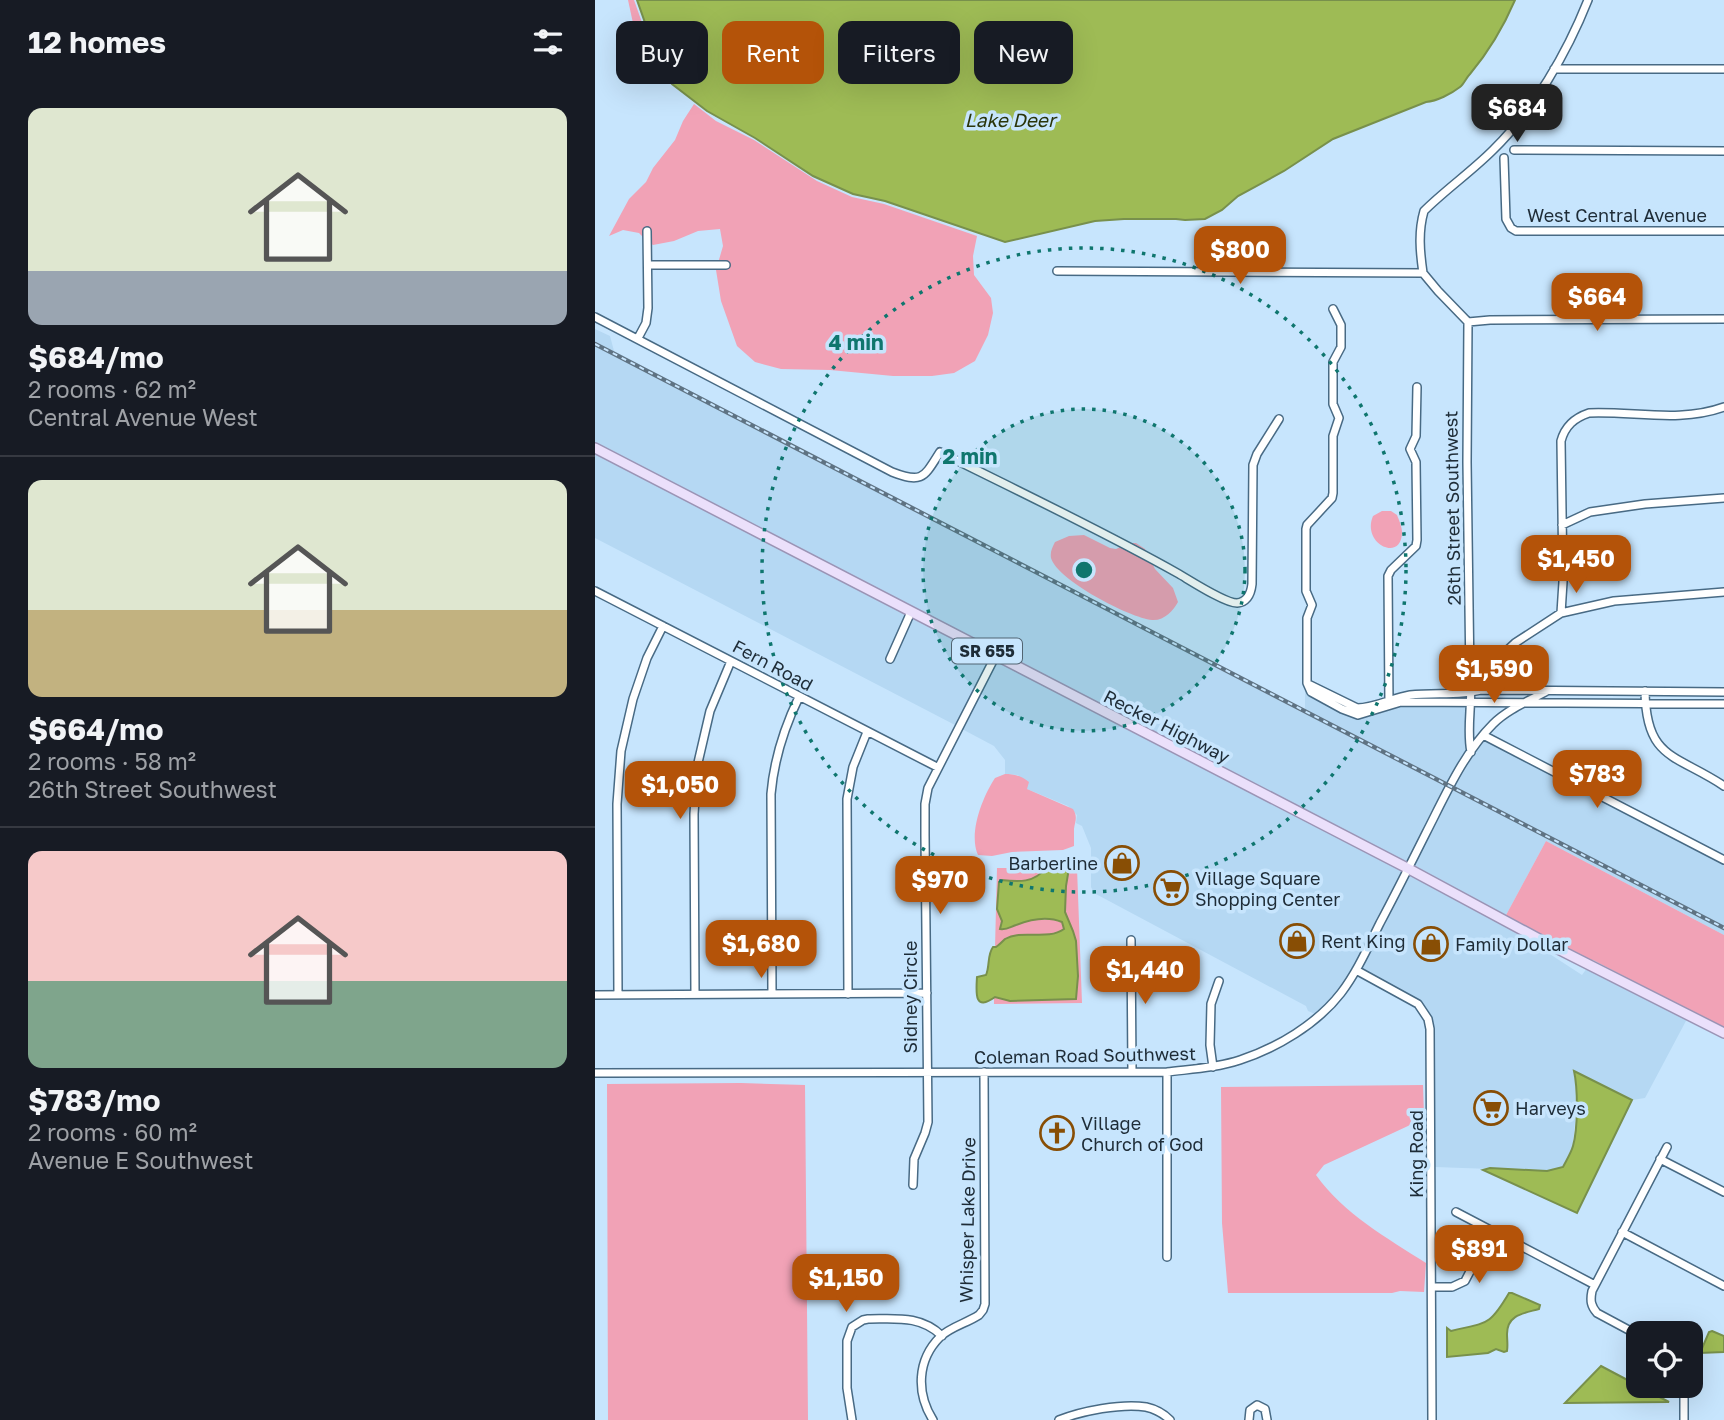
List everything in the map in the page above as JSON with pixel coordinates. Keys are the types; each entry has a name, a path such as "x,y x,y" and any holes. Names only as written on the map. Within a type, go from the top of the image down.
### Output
{"main road":[{"name":"Recker Highway","path":"595,448 1724,1033"}],"street":[{"path":"1588,0 1570,41 1533,102 1493,151 1424,211 1419,238 1423,273 1468,322 1724,319"},
{"path":"1554,69 1724,69"},
{"path":"1504,138 1514,150"},
{"path":"1493,151 1504,158 1514,150 1724,150"},
{"name":"West Central Avenue","path":"1504,158 1506,222 1516,231 1724,231"},
{"path":"638,338 646,323 648,308 647,231"},
{"path":"647,265 726,265"},
{"path":"1057,271 1423,273"},
{"path":"1333,309 1341,325 1341,347 1333,362 1333,404 1339,418 1333,436 1332,498 1306,528 1305,591 1312,605 1307,618 1307,683 1357,708 1389,703 1414,695 1472,693 1482,690 1724,692"},
{"path":"595,317 892,472 918,478 927,473 940,452 1237,603 1251,594 1253,465 1279,419"},
{"name":"26th Street Southwest","path":"1468,322 1471,752"},
{"path":"1389,703 1388,576 1412,550 1417,540 1416,462 1410,449 1416,436 1417,387"},
{"path":"1561,613 1562,441 1568,426 1573,420 1589,413 1688,415 1724,407"},
{"path":"1562,525 1590,512 1612,508 1724,498"},
{"name":"Fern Road","path":"595,590 937,767"},
{"path":"1472,693 1500,657 1515,643 1561,613 1614,601 1724,592"},
{"path":"890,659 911,612"},
{"path":"618,995 617,804 621,751 633,699 647,659 663,626"},
{"name":"Sidney Circle","path":"913,1185 914,1158 927,1127 927,788 996,655"},
{"path":"695,994 694,814 697,767 710,711 731,661"},
{"name":"Coleman Road Southwest","path":"595,1073 1167,1072 1213,1068 1238,1061 1267,1049 1306,1026 1332,1003 1356,970 1437,811 1471,752 1483,735 1506,713 1547,691"},
{"path":"1645,691 1646,715 1661,748 1724,786"},
{"path":"772,994 772,783 784,730 799,697"},
{"path":"1389,703 1724,704"},
{"path":"848,994 847,799 853,767 867,732"},
{"path":"1483,735 1724,860"},
{"path":"1131,940 1132,1072"},
{"name":"King Road","path":"1356,970 1418,1004 1430,1029 1432,1420"},
{"path":"1213,1068 1210,1045 1211,1004 1219,981"},
{"path":"595,995 927,993"},
{"name":"Whisper Lake Drive","path":"941,1336 978,1317 985,1304 984,1072"},
{"path":"1167,1072 1167,1257"},
{"path":"1626,1329 1597,1313 1592,1307 1591,1297 1667,1147"},
{"path":"1660,1159 1724,1192"},
{"path":"1456,1212 1595,1285"},
{"path":"1432,1287 1453,1287 1465,1281 1491,1231"},
{"path":"1622,1232 1724,1286"},
{"path":"852,1420 847,1388 847,1341 852,1327 868,1319 915,1320 934,1328 941,1336 926,1356 922,1371 923,1399 933,1420"},
{"path":"1684,1398 1684,1420"},
{"path":"1249,1420 1250,1410 1257,1405 1265,1409 1267,1420"},
{"path":"1064,1419 1113,1408 1144,1407 1160,1412 1170,1420"}],"shaded area":[{"path":"628,0 634,0 641,21 633,21"},
{"path":"694,104 716,121 754,140 817,181 852,197 884,204 977,236 973,256 974,275 991,298 993,313 988,335 975,361 954,373 932,376 781,369 755,362 737,346 721,301 716,270 723,246 720,229 698,231 674,241 653,245 639,233 623,230 609,236 629,199 646,182 653,168 675,140"},
{"path":"595,329 610,336 614,351 1305,714 1305,688 1310,696 1340,713 1357,718 1401,706 1468,706 1467,751 1434,808 1407,864 595,444"},
{"path":"595,452 906,614 885,661 891,664 913,617 991,657 955,725 595,538"},
{"path":"1382,511 1391,511 1399,519 1402,532 1396,547 1383,546 1372,535 1373,516"},
{"path":"1084,535 1110,548 1116,549 1136,543 1145,549 1155,569 1173,588 1178,602 1174,609 1160,619 1142,618 1095,596 1066,577 1051,558 1053,546 1055,542 1069,536"},
{"path":"998,660 1404,871 1353,968 1338,990 1315,1014 1308,1011 1306,1006 1094,893 1091,887 1091,848 1082,826 1076,823 1077,815 1068,806 1027,789 1018,775 1005,774 1005,760 994,746 962,729"},
{"path":"1484,740 1724,864 1724,935 1546,841 1505,917 1413,868 1440,812"},
{"path":"1005,774 1024,778 1029,782 1027,789 1073,809 1076,817 1074,846 1063,850 978,855 975,836 982,804 995,778"},
{"path":"1546,841 1724,935 1724,1029 1505,917"},
{"path":"997,868 1046,868 1029,880 999,882 997,909 1002,921 1000,925 1008,929 1028,921 1049,919 1062,922 1064,929 1051,935 1009,938 995,948"},
{"path":"1069,868 1077,868 1082,1003 994,1004 994,997 1010,1001 1076,999 1077,953 1065,912"},
{"path":"1410,874 1502,923 1582,975 1587,968 1687,1019 1645,1098 1632,1100 1575,1072 1573,1146 1563,1167 1547,1171 1435,1167 1435,1040 1431,1017 1420,1001 1361,969"},
{"path":"607,1084 805,1085 808,1420 608,1420"},
{"path":"1423,1085 1424,1116 1324,1165 1316,1175 1353,1213 1426,1263 1424,1292 1228,1293 1222,1223 1221,1087"}],"water":[{"name":"Lake Deer","path":"637,0 1515,0 1490,47 1456,90 1333,139 1205,219 1095,221 1005,242 885,201 853,194 813,176 707,111 672,84 708,84 708,21 644,21"},
{"path":"1046,868 1069,868 1065,912 1076,941 1076,999 1010,1001 995,997 980,1001 977,994 977,977 986,975 993,947 1012,936 1050,934 1064,929 1062,922 1057,920 1039,919 1000,929 1002,921 997,909 999,882 1031,879"},
{"path":"1574,1071 1632,1100 1577,1213 1483,1170 1490,1168 1547,1171 1563,1167 1575,1139 1577,1098"},
{"path":"1509,1293 1540,1305 1539,1309 1523,1313 1510,1322 1507,1351 1496,1349 1488,1353 1447,1357 1447,1328 1451,1331 1486,1321 1497,1312"},
{"path":"1709,1332 1724,1336 1724,1352 1703,1353"},
{"path":"1601,1366 1626,1379 1626,1398 1661,1398 1669,1402 1565,1403"}],"railway":[{"path":"595,344 1724,928"}],"place":[{"name":"Barberline","path":"1122,863"},
{"name":"Village Square Shopping Center","path":"1171,888"},
{"name":"Rent King","path":"1297,941"},
{"name":"Family Dollar","path":"1431,944"},
{"name":"Harveys","path":"1491,1108"},
{"name":"Village Church of God","path":"1057,1133"}]}
